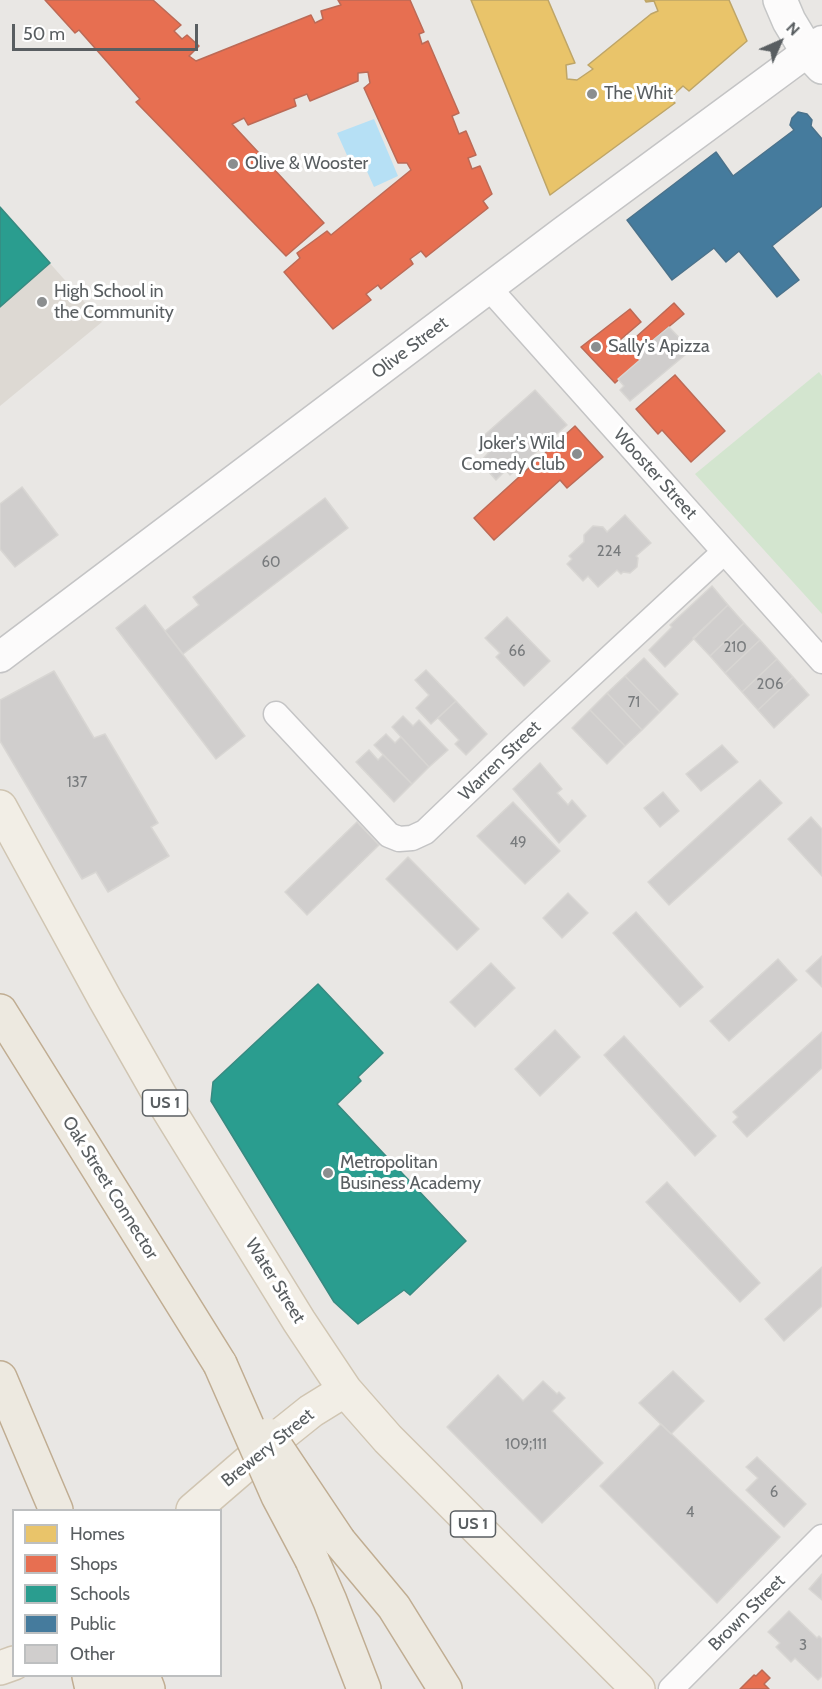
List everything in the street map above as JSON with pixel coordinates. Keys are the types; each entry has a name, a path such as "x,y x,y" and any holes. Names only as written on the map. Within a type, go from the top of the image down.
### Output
{"highway":[{"name":"Oak Street Connector","path":"0,1011 220,1364"},
{"path":"220,1364 339,1541 394,1607 445,1689"},
{"path":"220,1364 278,1496 312,1560 364,1689"},
{"path":"0,1378 56,1509"},
{"path":"339,1541 380,1620 422,1689"}],"main road":[{"path":"780,0 789,21 817,53"},
{"name":"Water Street","path":"0,807 162,1099 299,1321 345,1390 388,1439 638,1689"},
{"name":"Brewery Street","path":"194,1509 266,1447 311,1412 345,1390"}],"street":[{"name":"Olive Street","path":"0,657 489,288 817,53"},
{"name":"Wooster Street","path":"489,288 822,661"},
{"name":"Warren Street","path":"276,714 389,835 399,839 412,838 425,832 518,742 724,552"},
{"name":"Brown Street","path":"671,1689 822,1537"}],"shaded area":[{"name":"High School in the Community","path":"0,207 102,322 0,406"}],"green space":[{"path":"819,372 822,376 822,614 695,474"}],"water":[{"path":"374,119 398,176 374,187 361,158 350,162 337,133"}],"building: Homes":[{"name":"The Whit","path":"471,0 548,0 575,63 566,65 567,79 577,80 593,69 588,65 651,14 658,11 654,1 646,2 645,0 729,0 747,41 689,91 683,86 670,98 675,103 550,195"}],"building: Shops":[{"name":"Olive & Wooster","path":"45,0 153,0 181,25 174,31 182,39 187,35 199,46 189,56 196,61 311,15 315,23 323,19 321,11 341,5 338,0 410,0 424,32 419,34 422,44 428,41 459,113 452,116 459,134 466,131 476,155 468,158 472,169 480,166 492,194 483,201 488,208 426,257 421,251 410,259 413,264 381,289 378,285 366,294 371,300 333,329 284,272 300,258 297,253 327,231 331,235 411,170 407,163 398,163 364,88 370,83 368,72 358,73 358,81 310,101 307,94 294,99 296,106 248,125 244,118 232,124 324,223 286,256 136,102 140,99 79,30 75,33"},
{"path":"674,303 684,314 635,355 640,360 615,383 581,347 630,309 641,322 620,340 626,346"},
{"path":"675,375 725,431 691,462 662,430 658,434 636,409"},
{"path":"575,426 603,457 567,488 560,480 494,540 474,518"},
{"path":"762,1670 770,1678 764,1684 769,1689 740,1689 754,1675 756,1676"}],"building: Schools":[{"path":"0,207 50,263 0,307"},
{"name":"Metropolitan Business Academy","path":"318,984 383,1053 358,1077 361,1081 337,1104 466,1241 410,1295 404,1290 358,1324 334,1302 211,1101 213,1082"}],"building: Public":[{"path":"798,112 807,114 812,120 811,126 822,139 822,206 772,246 799,280 777,297 739,251 726,262 714,248 672,280 627,220 716,152 733,176 794,130 790,125 792,118"}],"building: Other":[{"path":"669,327 691,350 630,401 620,390 624,386 618,379 640,360 635,355"},
{"path":"535,390 567,425 510,475 506,470 496,480 480,462 490,451 479,440"},
{"path":"22,487 58,535 15,567 0,549 0,504"},
{"path":"325,498 348,528 183,654 165,631 199,605 193,597"},
{"path":"625,515 651,543 636,556 638,558 637,567 630,573 621,574 617,570 598,587 588,576 583,581 567,564 572,559 569,556 584,542 584,535 593,526 603,527 607,532"},
{"path":"712,586 728,605 665,667 649,650 672,627 670,625"},
{"path":"145,605 245,736 216,759 116,628"},
{"path":"728,605 744,623 710,656 693,638"},
{"path":"507,617 550,661 524,686 496,657 500,653 485,638"},
{"path":"744,623 760,640 725,673 710,656"},
{"path":"760,640 777,659 742,692 725,673"},
{"path":"644,658 678,694 660,712 625,676"},
{"path":"777,659 793,677 758,710 742,692"},
{"path":"426,670 456,701 431,724 416,708 429,695 415,680"},
{"path":"54,671 94,738 105,734 158,823 151,827 169,856 108,892 96,872 82,879 0,741 0,700"},
{"path":"625,676 660,712 642,730 607,693"},
{"path":"793,677 809,695 774,728 758,710"},
{"path":"607,693 642,730 625,746 590,710"},
{"path":"456,701 487,734 466,755 455,744 459,740 438,718"},
{"path":"590,710 625,746 607,764 572,728"},
{"path":"403,716 413,726 419,720 448,750 429,767 392,727"},
{"path":"386,734 395,743 401,737 429,767 412,784 374,745"},
{"path":"722,745 738,762 701,791 686,774"},
{"path":"369,750 378,760 383,755 412,784 394,802 356,762"},
{"path":"540,763 562,789 557,793 568,805 572,800 586,816 559,843 513,789"},
{"path":"760,780 782,803 669,905 648,882"},
{"path":"663,792 679,811 660,827 644,808"},
{"path":"513,802 560,851 525,884 477,836"},
{"path":"811,817 822,829 822,876 788,839"},
{"path":"357,822 379,845 307,915 285,892"},
{"path":"408,857 479,929 457,950 386,879"},
{"path":"568,893 588,913 562,938 543,918"},
{"path":"636,912 703,987 680,1007 613,933"},
{"path":"822,956 822,987 806,971"},
{"path":"778,959 797,980 729,1041 710,1021"},
{"path":"491,963 515,988 475,1027 450,1002"},
{"path":"555,1030 580,1057 540,1096 515,1069"},
{"path":"822,1032 822,1068 747,1137 733,1122 738,1117 733,1112"},
{"path":"624,1036 716,1136 695,1156 604,1055"},
{"path":"667,1182 760,1283 740,1302 646,1202"},
{"path":"822,1267 822,1306 784,1341 765,1319"},
{"path":"673,1371 704,1401 671,1434 639,1403"},
{"path":"498,1375 523,1401 543,1381 557,1394 559,1392 565,1398 552,1411 603,1463 542,1523 447,1427"},
{"path":"661,1424 780,1537 717,1603 600,1486"},
{"path":"757,1457 806,1504 784,1527 746,1490 758,1478 746,1467"},
{"path":"822,1574 822,1600 809,1589"},
{"path":"789,1611 817,1638 819,1636 822,1639 822,1676 818,1680 795,1658 791,1662 776,1647 780,1643 768,1632"}],"place":[{"name":"The Whit","path":"592,94"},
{"name":"Olive & Wooster","path":"233,164"},
{"name":"High School in the Community","path":"42,302"},
{"name":"Sally's Apizza","path":"596,347"},
{"name":"Joker's Wild Comedy Club","path":"577,454"},
{"name":"Metropolitan Business Academy","path":"328,1173"}]}
